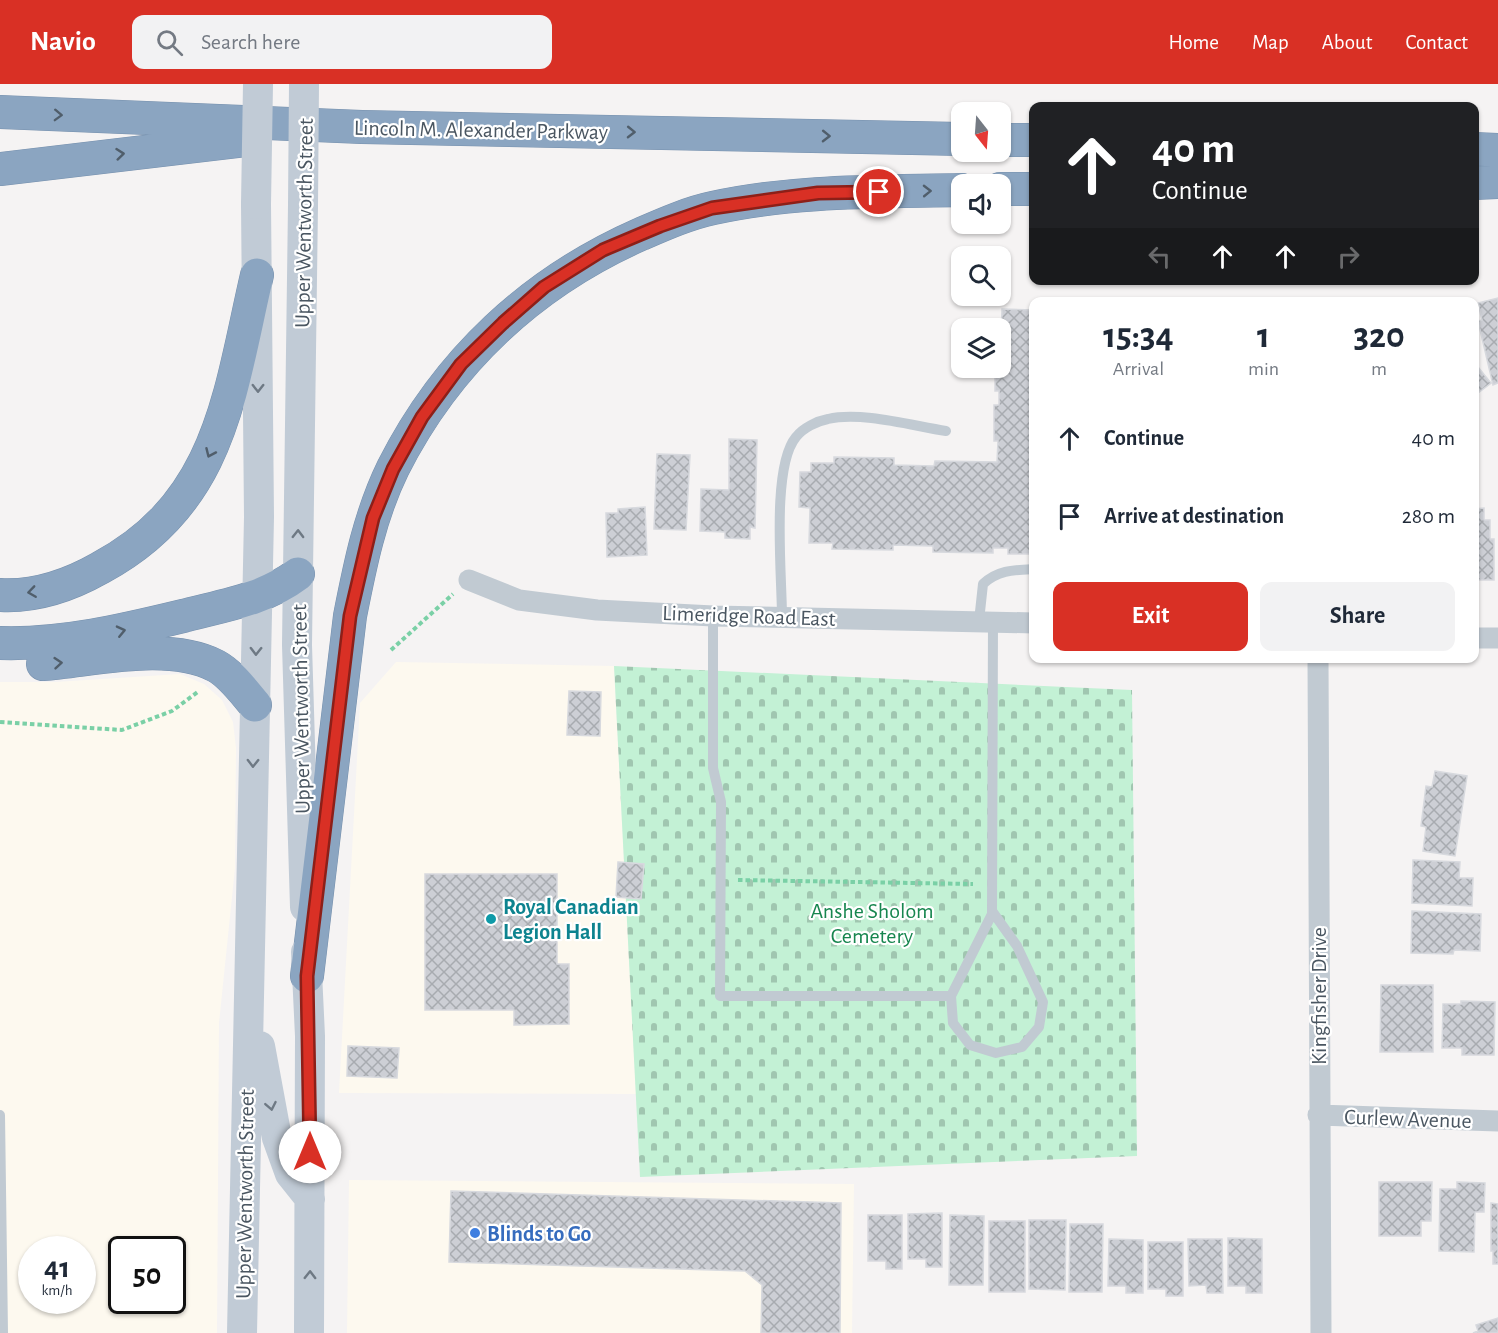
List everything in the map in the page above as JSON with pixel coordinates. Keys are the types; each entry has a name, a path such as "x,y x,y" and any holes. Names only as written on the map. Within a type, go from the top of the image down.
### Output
{"highway":[{"name":"Lincoln M. Alexander Parkway","path":"0,112 362,127 951,139"},
{"path":"0,170 362,127"},
{"path":"1011,140 1029,140"},
{"path":"1479,149 1498,150"},
{"path":"1479,183 1498,182"},
{"path":"1011,189 1029,189"},
{"path":"307,976 350,616 360,566 373,518 393,469 422,417 461,364 544,287 603,250 670,222 712,208 795,195 951,190"},
{"path":"0,595 35,593 90,574 123,556 154,531 183,500 202,471 222,424 257,275"},
{"path":"0,644 59,641 106,634 257,598 298,574"},
{"path":"0,662 44,664 165,653 192,656 218,667 255,705"}],"main road":[{"name":"Upper Wentworth Street","path":"242,1333 257,598 258,84"},
{"name":"Upper Wentworth Street","path":"304,84 297,645 307,976 309,1333"},
{"path":"249,987 277,1138 290,1174 310,1199"}],"street":[{"name":"Limeridge Road East","path":"469,580 519,600 597,610 713,616 1029,623"},
{"path":"1479,638 1498,638"},
{"name":"Kingfisher Drive","path":"1318,663 1318,1115 1321,1333"},
{"name":"Curlew Avenue","path":"1318,1115 1498,1121"}],"lane":[{"path":"782,617 781,476 796,436 828,418 876,420 946,432"},
{"path":"992,911 1017,946 1043,1002 1039,1027 1022,1047 996,1053 970,1045 953,1023 951,996 992,911 986,621 983,584 992,576 1009,570 1029,569"},
{"path":"713,616 713,768 721,802 720,996 951,996"},
{"path":"0,1115 3,1333"}],"path":[{"path":"391,650 469,580"},
{"path":"0,722 122,730 172,711 204,687"},
{"path":"720,880 992,884"}],"shaded area":[{"path":"396,662 614,666 636,1094 339,1093 360,703"},
{"path":"180,674 204,684 222,700 233,722 236,748 235,868 219,1023 217,1333 0,1333 0,682 55,682"},
{"path":"349,1180 854,1184 852,1333 347,1333"}],"green space":[{"name":"Anshe Sholom Cemetery","path":"614,666 1132,690 1137,1156 640,1177"}],"building":[{"path":"1498,298 1498,383 1493,385 1479,325 1479,321 1482,320 1479,303"},
{"path":"1002,309 1029,310 1029,554 1008,554 1008,548 993,548 993,553 933,552 933,546 893,545 893,550 832,549 833,543 809,543 810,508 799,507 800,472 811,472 811,463 834,463 834,457 894,458 894,465 934,466 935,461 997,462 998,441 994,441 994,405 999,405 999,391 995,391 995,378 1011,378 1011,318 1002,318"},
{"path":"1479,368 1491,383 1479,392"},
{"path":"729,439 757,440 755,528 750,527 750,539 725,538 725,532 700,531 701,489 729,490"},
{"path":"657,454 690,455 686,530 654,529"},
{"path":"645,507 647,555 607,557 606,513 618,513 618,509"},
{"path":"1479,508 1484,508 1484,520 1490,520 1490,539 1494,539 1494,580 1479,580"},
{"path":"569,691 601,692 600,736 567,735"},
{"path":"1435,771 1467,776 1455,856 1423,851 1426,827 1421,826 1426,786 1432,787"},
{"path":"1413,860 1460,862 1459,878 1473,878 1472,906 1412,903"},
{"path":"618,862 644,864 641,899 616,897"},
{"name":"Royal Canadian Legion Hall","path":"425,874 557,874 557,964 569,964 569,1024 514,1025 514,1010 425,1010"},
{"path":"1412,911 1481,914 1480,951 1454,950 1453,954 1411,953"},
{"path":"1381,985 1433,985 1433,1052 1380,1052"},
{"path":"1461,1001 1495,1002 1494,1055 1462,1055 1462,1048 1442,1048 1443,1004 1461,1004"},
{"path":"348,1046 399,1048 397,1078 347,1076"},
{"path":"1379,1182 1432,1182 1431,1221 1421,1221 1421,1236 1379,1236"},
{"path":"1457,1182 1485,1183 1484,1212 1475,1212 1474,1252 1439,1251 1440,1189 1457,1189"},
{"path":"451,1191 841,1203 840,1333 761,1333 762,1285 745,1271 449,1262"},
{"path":"1491,1203 1498,1204 1498,1264 1493,1264 1493,1251 1491,1251"},
{"path":"942,1213 942,1267 926,1267 926,1259 908,1259 908,1214"},
{"path":"868,1215 902,1215 902,1269 886,1269 886,1261 868,1261"},
{"path":"950,1215 984,1216 983,1285 949,1285"},
{"path":"1029,1220 1066,1220 1065,1290 1029,1289"},
{"path":"989,1221 1025,1221 1025,1292 989,1292"},
{"path":"1070,1224 1103,1224 1102,1292 1069,1292"},
{"path":"1228,1238 1262,1239 1262,1293 1246,1293 1246,1286 1228,1286"},
{"path":"1109,1239 1143,1240 1143,1293 1126,1293 1126,1286 1108,1286"},
{"path":"1188,1239 1222,1239 1223,1293 1207,1293 1206,1285 1189,1286"},
{"path":"1148,1242 1183,1242 1183,1296 1166,1296 1166,1289 1148,1289"},
{"path":"1498,1318 1498,1333 1473,1333 1478,1331 1476,1325"}],"place":[{"name":"Royal Canadian Legion Hall","path":"491,919"},
{"name":"Blinds to Go","path":"475,1233"}],"route":[{"path":"310,1152 310,1036 307,976 350,616 373,518 393,469 422,417 461,364 503,323 544,287 603,250 660,226 712,208 762,199 818,193 879,192"}]}
